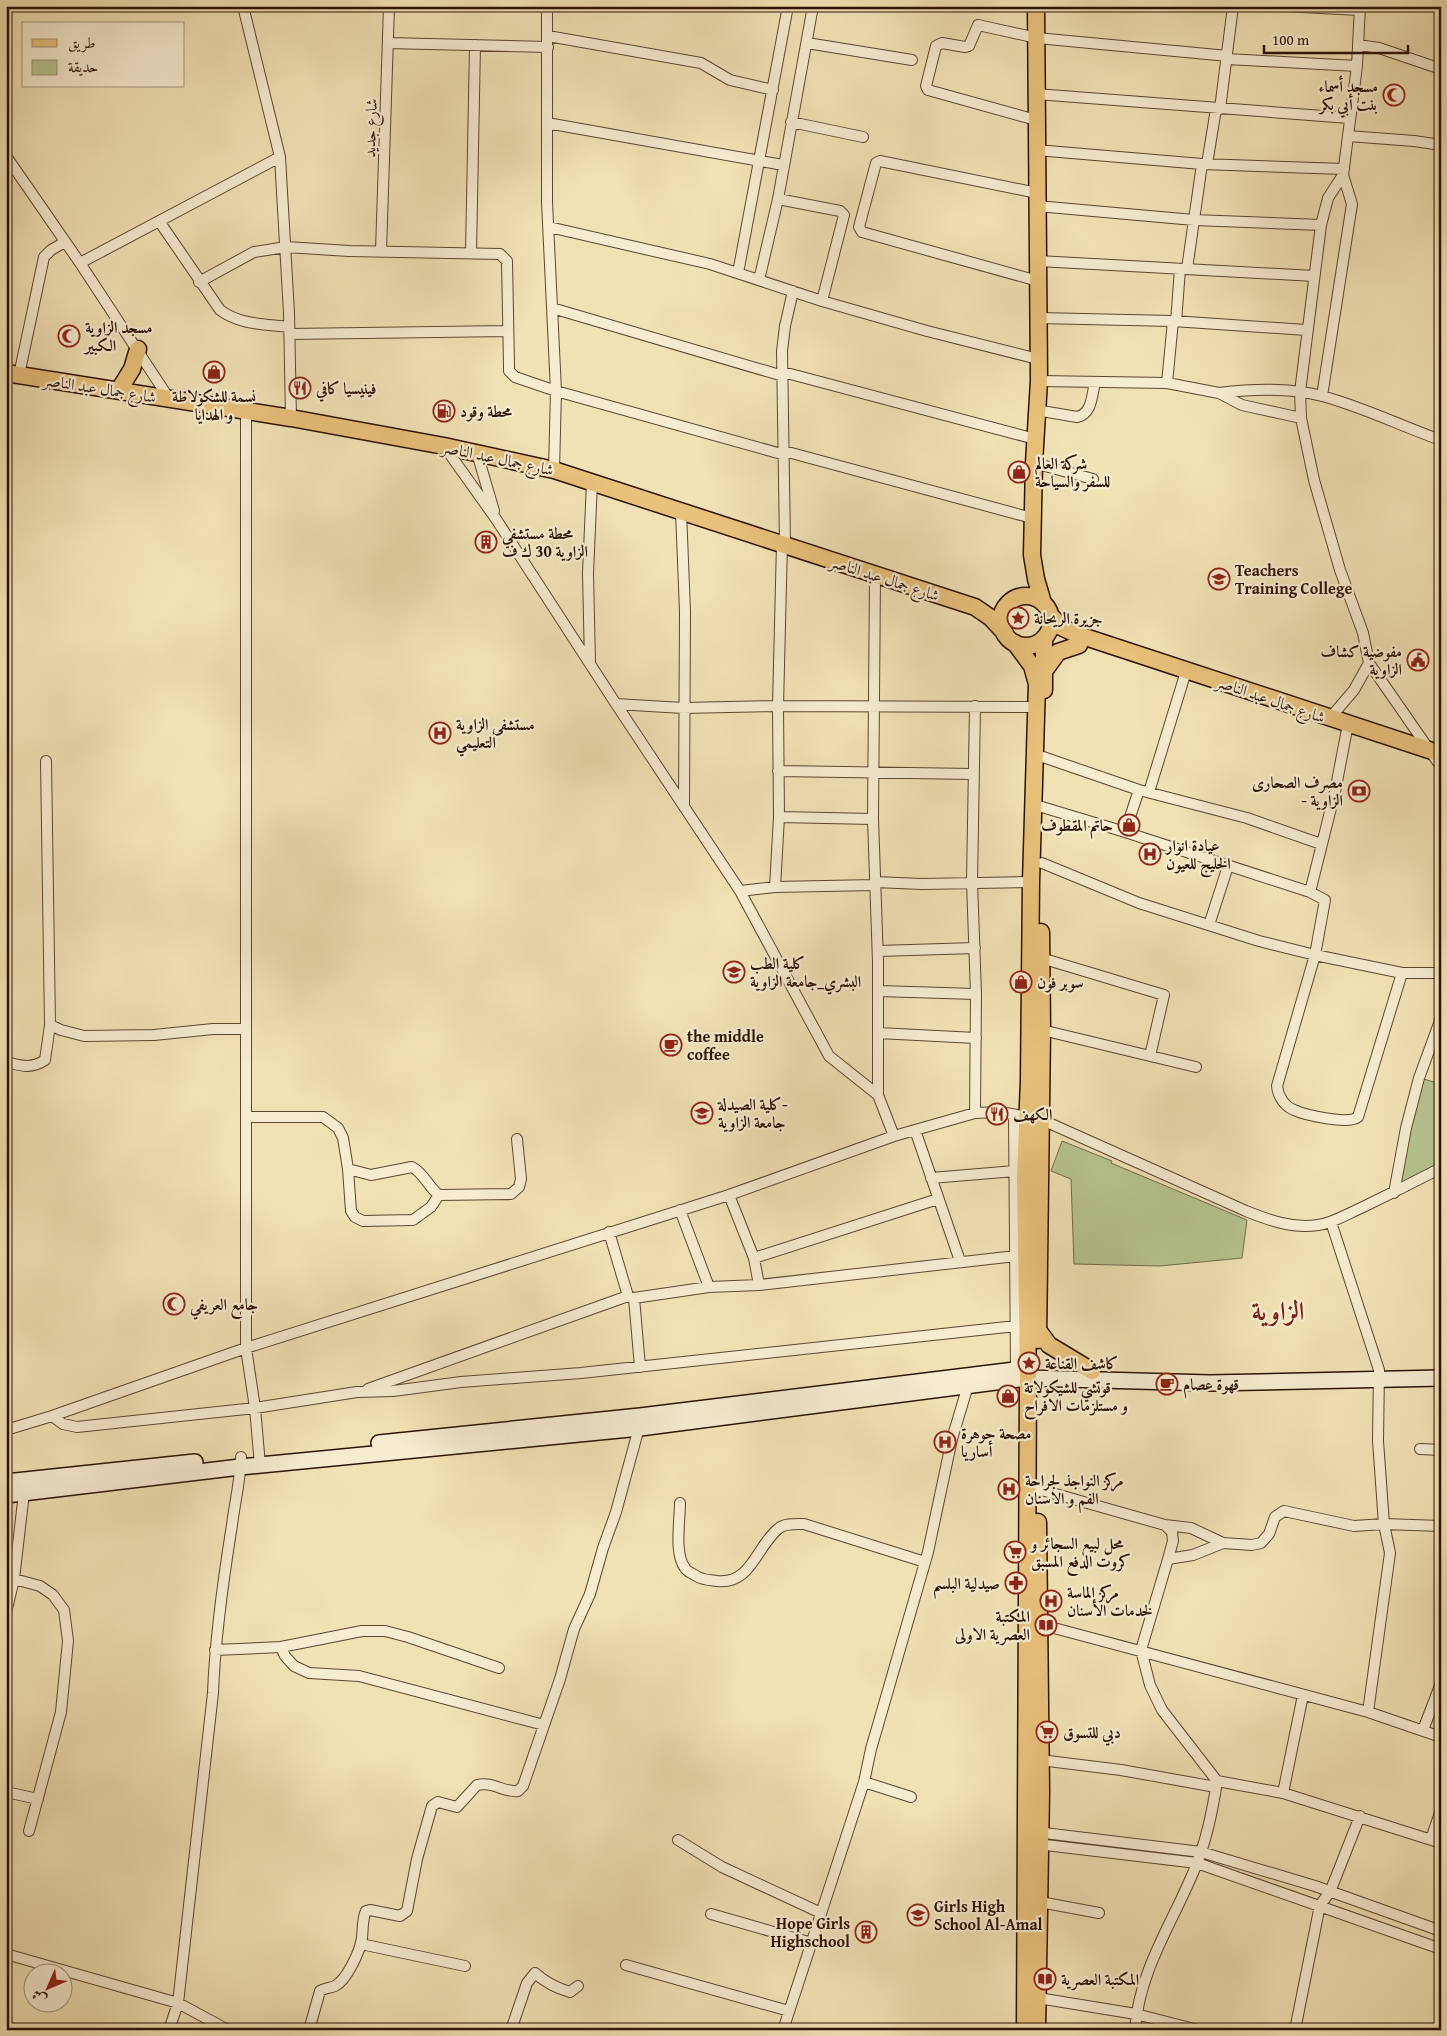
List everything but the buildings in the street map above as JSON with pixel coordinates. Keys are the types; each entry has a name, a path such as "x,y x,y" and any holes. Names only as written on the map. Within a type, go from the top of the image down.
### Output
{"main road":[{"path":"1032,555 1025,578 1002,618 1010,638 1024,646 1033,645 1045,637 1050,628 1047,609 1036,579 1032,555 1038,381 1036,6"},
{"path":"119,390 132,369 138,349"},
{"name":"شارع جمال عبد الناصر","path":"13,374 119,390 170,400 246,410 444,446 554,470 975,608 991,618 1027,657 1035,674 1037,684 1027,1117"},
{"path":"1010,602 1028,596 1047,609"},
{"name":"شارع جمال عبد الناصر","path":"975,608 992,608 1010,602"},
{"name":"شارع جمال عبد الناصر","path":"1047,609 1060,626 1076,634 1330,718 1348,728"},
{"path":"1037,2030 1030,1997 1033,1838 1030,1372 1025,1214 1027,1117 1042,1030 1042,807 1045,637"},
{"name":"شارع جمال عبد الناصر","path":"1045,637 1078,645 1437,757"},
{"path":"1044,670 1058,652 1078,645"},
{"path":"1025,2030 1040,1902 1033,1838 1040,1760 1038,1489 1030,1372 1038,1330 1027,1117"},
{"path":"1038,1330 1049,1345 1092,1371"},
{"path":"1030,1372 1202,1383 1380,1375 1441,1369"},
{"path":"6,1482 241,1462 640,1422 1030,1372 1092,1371 1203,1375 1380,1375 1441,1378"},
{"path":"6,1495 241,1462"}],"street":[{"path":"244,6 280,157 290,330 291,418"},
{"name":"شارع جديد","path":"381,251 389,6"},
{"path":"547,6 546,202 556,390 554,470"},
{"path":"738,273 788,6"},
{"path":"759,280 778,199 813,6"},
{"path":"1167,383 1184,269 1204,164 1218,109 1228,58 1233,6"},
{"path":"1282,6 1360,8 1357,66 1349,118 1344,172 1352,204 1322,396"},
{"path":"1036,120 926,88 936,46 942,43 969,46 977,25 1037,38 1228,58 1357,66"},
{"path":"388,43 475,45 548,42 701,63 730,80 773,90"},
{"path":"807,43 912,60"},
{"path":"471,252 475,45"},
{"path":"1358,45 1379,48 1441,69"},
{"path":"1036,94 1349,118"},
{"path":"791,122 863,137"},
{"path":"547,123 784,165"},
{"path":"1348,136 1414,140 1441,145"},
{"path":"1036,150 1204,164 1344,172"},
{"path":"6,156 138,349 170,400"},
{"path":"80,264 280,157"},
{"path":"1038,282 862,232 858,227 876,163 880,161 1037,200 1194,220 1321,225"},
{"path":"1344,172 1328,198 1321,225 1306,330 1300,392 1301,418 1321,506 1340,570 1363,633 1369,663 1437,757"},
{"path":"778,199 840,211 844,215 822,301"},
{"path":"159,221 220,310 235,319 290,330 508,331"},
{"path":"548,228 710,264 822,301 927,331 1038,359"},
{"path":"13,374 44,257 50,250 65,242"},
{"path":"199,282 254,252 286,246 500,254 506,258 509,366 514,377 785,453 1032,518"},
{"path":"1038,260 1314,276"},
{"path":"775,887 779,817 778,706 785,453 784,334 792,291"},
{"path":"552,308 783,374 1035,439"},
{"path":"1038,318 1175,322 1306,330"},
{"path":"1038,381 1167,383 1219,393 1258,390 1300,392 1322,396 1441,440"},
{"path":"1036,410 1077,417 1084,416 1088,411 1095,382"},
{"path":"1219,393 1242,405 1301,418"},
{"path":"246,410 246,1348 260,1460"},
{"path":"444,446 496,519 740,891 829,1056 878,1096"},
{"path":"476,453 496,519"},
{"path":"1034,463 1092,478"},
{"path":"590,663 588,573 592,482"},
{"path":"681,511 685,612 683,708 684,805"},
{"path":"875,576 873,772 878,950 878,1096 894,1136"},
{"path":"1330,718 1354,690 1369,663"},
{"path":"1125,832 1144,791 1184,678"},
{"path":"616,704 683,708 778,706 1036,707"},
{"path":"975,706 972,882 976,994 975,1112"},
{"path":"1310,892 1335,792 1348,728"},
{"path":"1043,757 1144,791 1247,818 1321,844"},
{"path":"6,1062 22,1066 37,1065 45,1060 50,1024 46,761"},
{"path":"778,771 974,774"},
{"path":"1042,807 1310,892 1325,900 1326,904 1315,955 1276,1086 1284,1103 1294,1110 1321,1117 1351,1121 1355,1120 1360,1114 1402,973"},
{"path":"779,817 874,819"},
{"path":"1042,863 1139,903 1259,941 1402,973 1441,973"},
{"path":"1209,925 1228,866"},
{"path":"740,891 775,887 1031,882"},
{"path":"878,950 975,948"},
{"path":"1041,958 1164,995 1150,1056"},
{"path":"878,991 976,994"},
{"path":"1394,1192 1406,1128 1419,1078 1441,1018"},
{"path":"50,1024 61,1030 84,1036 154,1035 213,1029 246,1029"},
{"path":"1042,1030 1196,1067"},
{"path":"878,1033 976,1038"},
{"path":"6,1430 52,1416 246,1348 729,1195 894,1136 975,1112 1000,1112 1027,1117 1246,1212 1272,1221 1300,1225 1316,1225 1330,1222 1441,1168"},
{"path":"246,1117 324,1117 338,1128 343,1138 348,1169 351,1211 355,1217 363,1221 413,1220 431,1207 439,1194"},
{"path":"1027,1117 1015,1171 1016,1256 1014,1283 1016,1326 1030,1372"},
{"path":"915,1130 960,1261"},
{"path":"348,1169 370,1175 412,1167 423,1176 432,1190 439,1194 511,1194 519,1187 521,1179 517,1139"},
{"path":"931,1178 1015,1171"},
{"path":"729,1195 754,1258 759,1285"},
{"path":"754,1258 938,1199"},
{"path":"680,1210 710,1287"},
{"path":"1330,1222 1380,1375 1378,1441 1384,1524 1390,1553 1368,1712"},
{"path":"609,1232 631,1297 640,1367"},
{"path":"357,1392 631,1297 710,1287 759,1285 1016,1256"},
{"path":"52,1416 63,1424 77,1427 255,1408 357,1392 393,1391 461,1382 640,1367 1016,1326"},
{"path":"783,2030 864,1782 925,1562 952,1439 970,1381"},
{"path":"309,2030 320,1991 336,1986 349,1971 361,1944 366,1911 370,1910 400,1916 408,1911 417,1859 432,1806 438,1802 457,1807 477,1785 484,1783 512,1792 518,1791 526,1779 574,1629 590,1594 640,1422"},
{"path":"1420,1449 1441,1450"},
{"path":"169,2030 178,2003 211,1712 215,1650 232,1524 239,1493 241,1462"},
{"path":"1038,1489 1165,1525 1191,1528 1208,1534 1223,1543"},
{"path":"6,1613 14,1579 24,1493"},
{"path":"680,1504 678,1549 685,1568 702,1579 727,1582 740,1575 754,1562 767,1541 779,1528 792,1524 804,1524 925,1562"},
{"path":"1168,1559 1193,1555 1223,1543 1252,1545 1261,1543 1269,1534 1275,1517 1284,1511 1354,1526 1384,1524 1441,1526"},
{"path":"1135,2030 1136,2014 1155,1953 1201,1852 1216,1784 1162,1710 1150,1685 1141,1650 1173,1541 1172,1532 1165,1525"},
{"path":"14,1579 40,1586 53,1595 64,1610 68,1641 61,1712 29,1831"},
{"path":"1040,1624 1368,1712 1441,1737"},
{"path":"215,1650 281,1647 362,1631 385,1631 500,1668"},
{"path":"281,1647 285,1656 294,1666 309,1673 359,1676 544,1726"},
{"path":"1423,1730 1441,1683"},
{"path":"1283,1793 1303,1695"},
{"path":"1040,1760 1283,1793 1436,1841 1441,1810"},
{"path":"864,1782 912,1797"},
{"path":"6,1792 38,1799"},
{"path":"1295,2030 1320,1905 1330,1892 1360,1816"},
{"path":"1033,1838 1201,1852 1330,1892 1441,1931"},
{"path":"1033,1838 1197,1863 1441,1949"},
{"path":"678,1840 722,1867 821,1913"},
{"path":"1040,1902 1099,1913"},
{"path":"711,1914 812,1943"},
{"path":"361,1944 465,1966"},
{"path":"6,1954 178,2003 228,2030"},
{"path":"626,1965 790,2011"},
{"path":"511,2030 527,1983 535,1973 555,1988 570,1992 578,1986"},
{"path":"1030,1997 1136,2014 1198,2030"}],"green space":[{"path":"1420,1078 1441,1084 1441,1168 1394,1192"},
{"path":"1062,1141 1247,1220 1242,1258 1160,1266 1074,1264 1071,1179 1051,1171"}],"place":[{"name":"مسجد أسماء بنت أبي بكر","path":"1394,95"},
{"name":"مسجد الزاوية الكبير","path":"69,336"},
{"name":"نسمة للشكولاطة و الهدايا","path":"214,372"},
{"name":"فينيسيا كافي","path":"300,388"},
{"name":"محطة وقود","path":"444,411"},
{"name":"شركة العالم للسفر والسياحة","path":"1019,472"},
{"name":"محطة مستشفي الزاوية 30 ك ف","path":"486,542"},
{"name":"Teachers Training College","path":"1219,579"},
{"name":"جزيرة الريحانة","path":"1018,618"},
{"name":"مفوضية كشاف الزاوية","path":"1418,660"},
{"name":"مستشفى الزاوية التعليمي","path":"440,733"},
{"name":"مصرف الصحارى - الزاوية","path":"1359,791"},
{"name":"حاتم المقطوف","path":"1129,825"},
{"name":"عيادة انوار الخليج للعيون","path":"1150,854"},
{"name":"كلية الطب البشري_جامعة الزاوية","path":"734,972"},
{"name":"سوبر فون","path":"1021,982"},
{"name":"the middle coffee","path":"671,1045"},
{"name":"كلية الصيدلة- جامعة الزاوية","path":"702,1113"},
{"name":"الكهف","path":"997,1114"},
{"name":"جامع العريفي","path":"174,1304"},
{"name":"كاشف القناعة","path":"1029,1363"},
{"name":"قهوة عصام","path":"1167,1384"},
{"name":"قوتشي للشيكولاتة و مستلزمات الافراح","path":"1008,1396"},
{"name":"مصحة جوهرة أساريا","path":"945,1442"},
{"name":"مركز النواجذ لجراحة الفم و الاسنان","path":"1009,1489"},
{"name":"محل لبيع السجائر و كروت الدفع المسبق","path":"1015,1552"},
{"name":"صيدلية البلسم","path":"1016,1583"},
{"name":"مركز الماسة لخدمات الأسنان","path":"1051,1601"},
{"name":"المكتبة العصرية الاولى","path":"1046,1625"},
{"name":"دبي للتسوق","path":"1047,1732"},
{"name":"Girls High School Al-Amal","path":"918,1915"},
{"name":"Hope Girls Highschool","path":"866,1932"},
{"name":"المكتبة العصرية","path":"1045,1979"}],"district":[{"name":"الزاوية","path":"1278,1311"}]}
